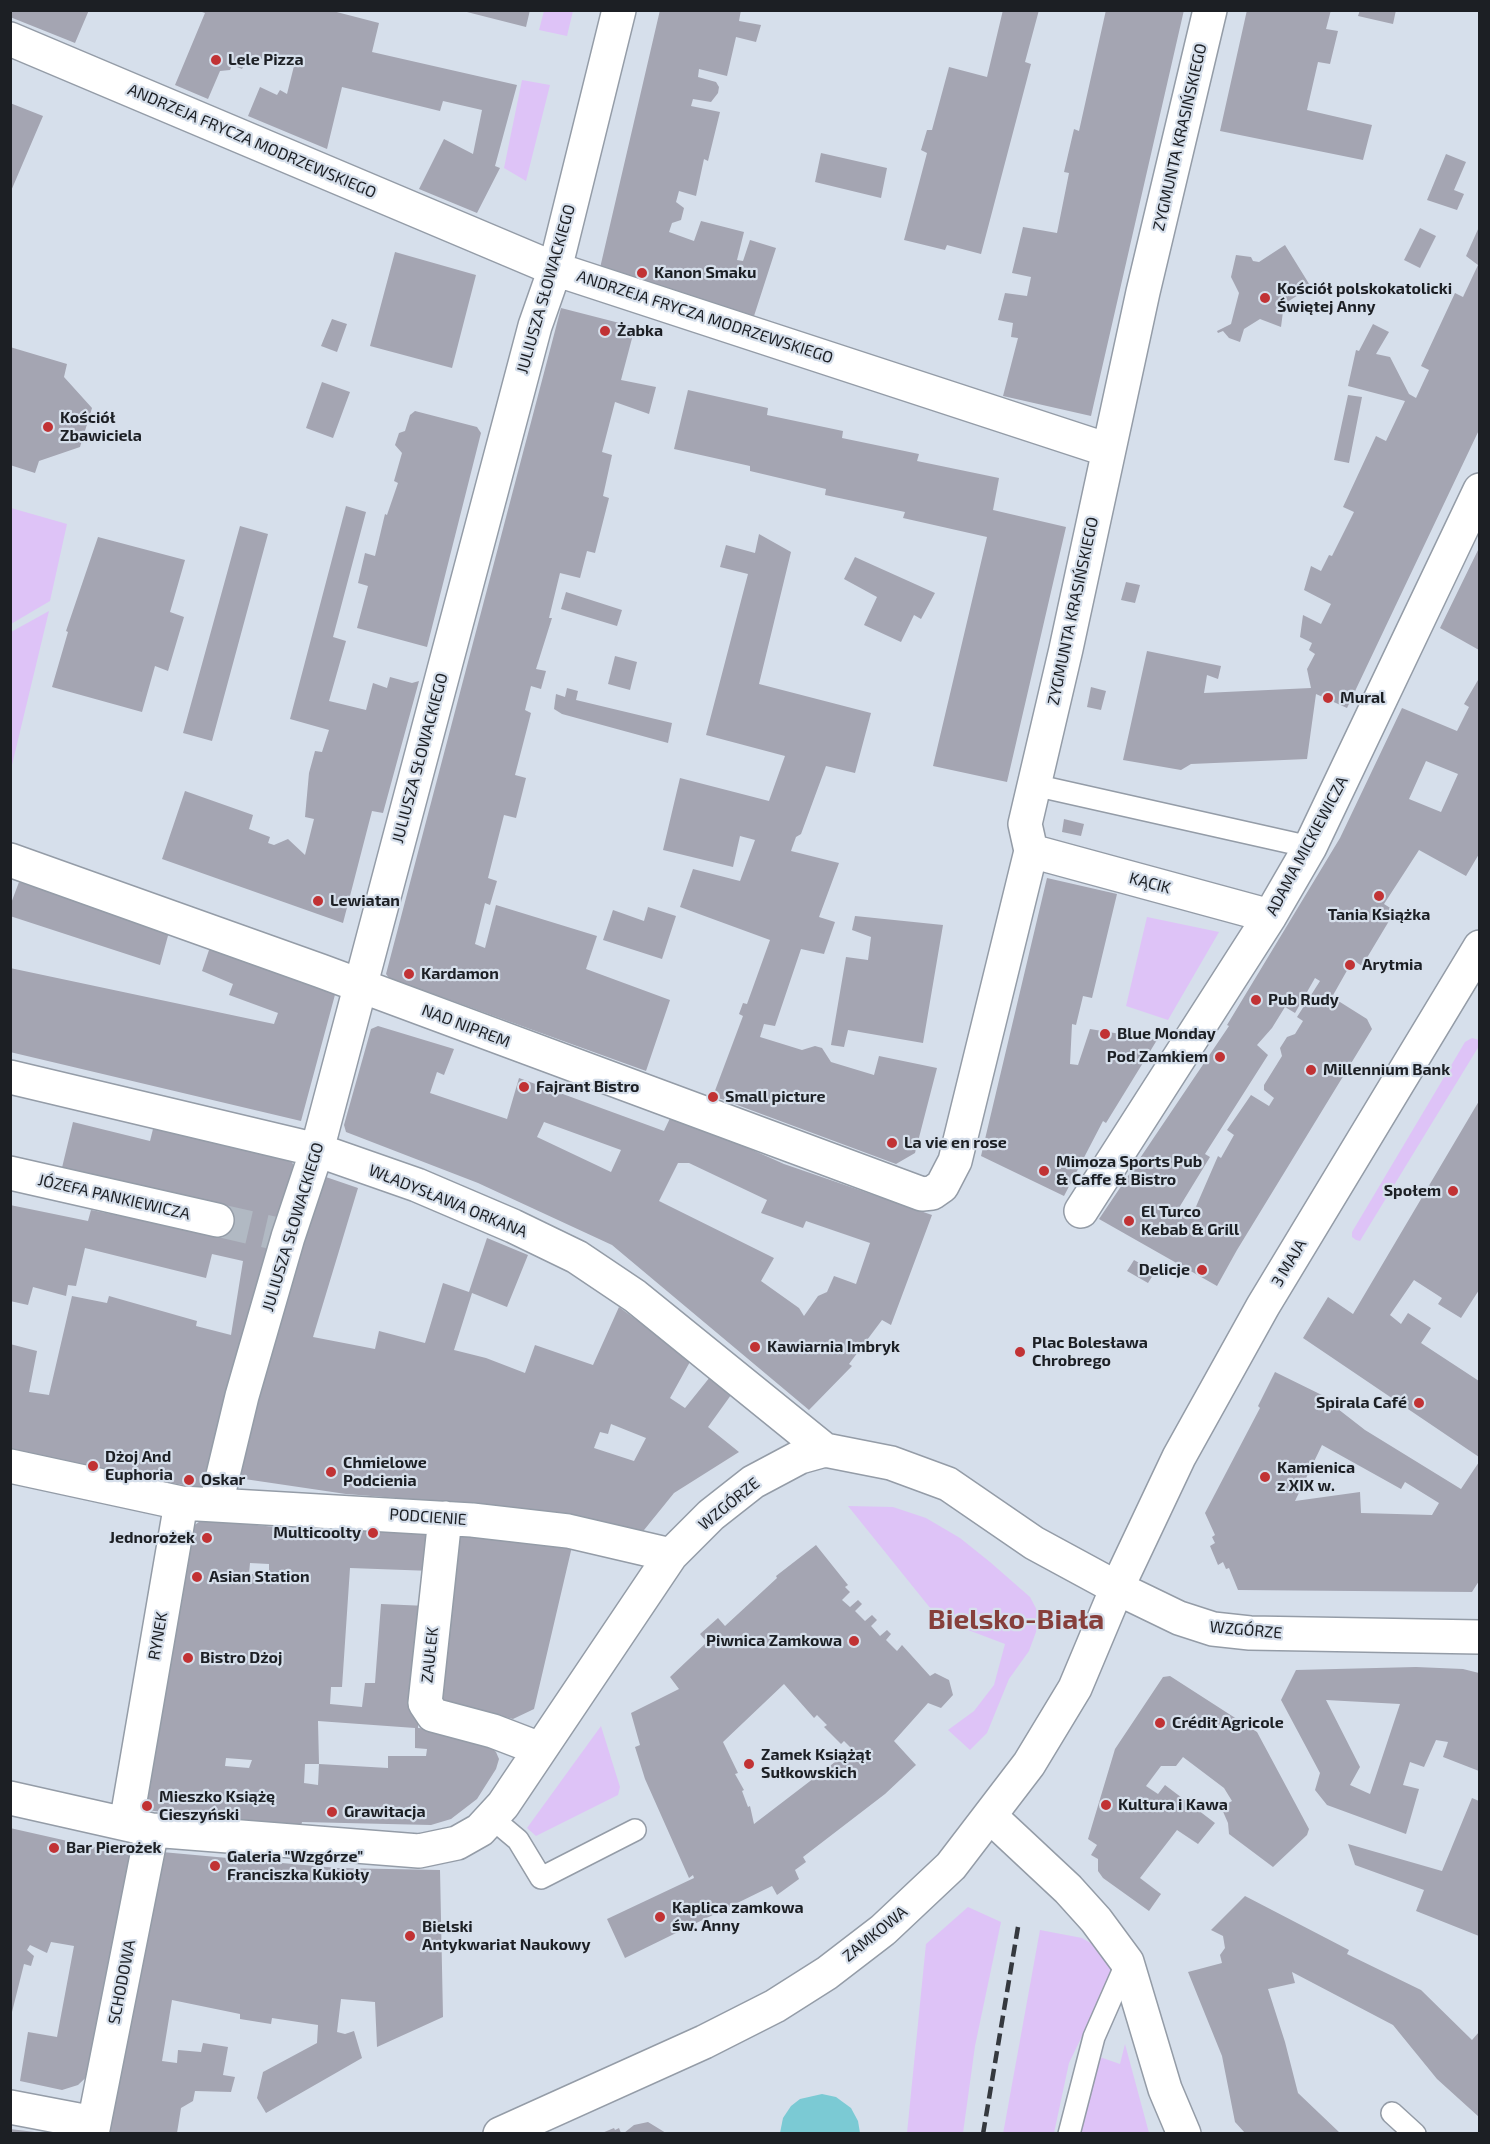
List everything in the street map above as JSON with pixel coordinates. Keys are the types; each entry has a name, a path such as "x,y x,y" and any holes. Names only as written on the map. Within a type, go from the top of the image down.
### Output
{"street":[{"name":"JULIUSZA SŁOWACKIEGO","path":"216,1504 242,1396 288,1237 317,1150 529,348 555,269 619,10"},
{"name":"ZYGMUNTA KRASIŃSKIEGO","path":"943,1188 955,1161 1031,851 1025,824 1143,292 1210,10"},
{"name":"ANDRZEJA FRYCZA MODRZEWSKIEGO","path":"10,39 555,269 1108,450"},
{"name":"ADAMA MICKIEWICZA","path":"1081,1211 1098,1181 1270,916 1310,847 1479,490"},
{"name":"KĄCIK","path":"1031,851 1270,916"},
{"name":"NAD NIPREM","path":"10,860 360,986 943,1188"},
{"name":"3 MAJA","path":"1117,1588 1179,1457 1257,1316 1479,947"},
{"name":"WŁADYSŁAWA ORKANA","path":"10,1077 317,1150 417,1185 577,1257 635,1296 815,1434"},
{"name":"JÓZEFA PANKIEWICZA","path":"10,1173 217,1220"},
{"name":"WZGÓRZE","path":"139,1827 419,1851 457,1844 493,1819 671,1555 711,1515 753,1482 800,1457 815,1434 948,1484 1034,1543 1117,1588 1179,1618 1213,1629 1250,1633 1479,1637"},
{"path":"10,1466 181,1503"},
{"name":"PODCIENIE","path":"181,1503 445,1518 568,1531 671,1555"},
{"name":"RYNEK","path":"139,1827 181,1503"},
{"name":"ZAUŁEK","path":"445,1518 425,1702 433,1714 493,1731 540,1749"},
{"name":"ZAMKOWA","path":"500,2133 704,2042 775,2006 827,1973 883,1930 951,1866 991,1817 1029,1764 1075,1688 1117,1588"},
{"path":"10,1798 139,1827"},
{"path":"991,1817 1068,1888 1096,1920 1127,1962 1165,2089 1184,2133"},
{"name":"SCHODOWA","path":"93,2128 139,1827"},
{"path":"10,2108 93,2128"}],"lane":[{"path":"1034,785 1310,847"},
{"path":"493,1819 518,1840 541,1878 635,1830"},
{"path":"1069,2133 1094,2037 1127,1962"},
{"path":"1392,2113 1414,2133"}],"shaded area":[{"path":"544,11 573,11 567,36 539,30"},
{"path":"522,80 550,85 526,181 504,168"},
{"path":"11,508 67,524 50,601 11,624"},
{"path":"49,611 11,769 11,632"},
{"path":"1147,917 1219,932 1168,1020 1126,1006"},
{"path":"1472,1038 1479,1040 1479,1046 1360,1241 1356,1240 1352,1237 1352,1232 1465,1042"},
{"path":"848,1506 893,1507 926,1518 960,1538 990,1562 1030,1597 1039,1614 1036,1632 1029,1651 1009,1679 987,1733 970,1750 948,1730 974,1711 994,1685 1005,1644 939,1619"},
{"path":"601,1726 620,1787 618,1795 536,1836 527,1828"},
{"path":"968,1907 1001,1922 975,2046 963,2133 907,2133 926,1944"},
{"path":"1040,1930 1082,1938 1101,1949 1115,1968 1069,2063 1054,2133 1003,2134"},
{"path":"1125,2044 1149,2133 1074,2134 1094,2055 1120,2064"}],"water":[{"path":"822,2094 836,2097 851,2108 858,2121 860,2133 780,2133 783,2118 791,2106 800,2099"}],"building":[{"path":"10,10 89,10 75,43 10,17"},
{"path":"196,10 329,10 379,23 372,52 517,85 495,166 500,168 477,213 419,189 444,139 473,154 482,110 443,101 440,111 342,87 327,149 248,116 260,87 277,95 280,90 287,94 294,66 249,56 242,69 232,65 230,70 220,71 208,99 175,85 205,13"},
{"path":"459,10 530,10 526,27"},
{"path":"660,10 741,10 739,21 761,25 756,42 736,37 727,76 699,69 698,77 716,82 719,87 718,93 711,102 693,99 691,106 720,112 708,161 704,159 696,196 679,191 676,202 684,208 681,220 672,223 669,232 694,241 701,221 744,232 737,260 743,261 750,240 776,248 754,316 600,268"},
{"path":"1003,10 1039,10 1025,62 1031,64 981,254 947,245 945,250 904,240 927,153 921,150 927,130 932,130 949,67 987,77"},
{"path":"1106,10 1184,10 1091,416 1003,396 1018,338 1011,337 1013,323 998,320 1005,293 1027,296 1031,277 1012,273 1023,227 1057,233 1069,173 1064,172 1074,129 1079,131"},
{"path":"1247,10 1331,10 1326,29 1338,31 1330,64 1318,62 1307,110 1372,125 1363,160 1220,131"},
{"path":"1360,10 1396,10 1393,24 1358,16"},
{"path":"10,103 43,116 11,191 10,191"},
{"path":"821,153 887,168 881,198 815,182"},
{"path":"1446,154 1466,162 1454,190 1464,194 1457,210 1427,200"},
{"path":"1479,227 1479,430 1347,708 1316,694 1307,759 1191,764 1181,770 1123,760 1147,651 1221,666 1218,679 1207,675 1204,693 1311,688 1307,669 1315,654 1309,650 1312,643 1300,637 1303,615 1321,624 1331,604 1304,590 1311,566 1321,571 1329,555 1332,556 1354,512 1343,507 1376,436 1386,441 1405,401 1348,386 1356,350 1359,351 1373,324 1389,332 1376,354 1390,357 1409,394 1416,398 1429,370 1421,366 1455,293 1463,297 1478,265 1466,256"},
{"path":"1420,228 1436,236 1420,268 1404,260"},
{"name":"Kościół polskokatolicki Świętej Anny","path":"1285,245 1311,287 1284,304 1281,327 1260,319 1244,329 1240,342 1229,338 1223,331 1218,333 1217,331 1231,324 1239,293 1231,277 1236,255 1251,257 1253,261 1259,262"},
{"path":"395,252 476,275 452,368 370,346"},
{"path":"561,308 635,327 621,380 656,387 649,414 615,402 602,452 612,455 603,496 609,498 595,553 587,551 580,578 560,573 549,618 552,618 536,669 546,671 541,689 531,686 525,710 531,713 515,775 526,778 516,818 504,815 488,878 497,881 490,905 485,903 475,944 485,948 496,905 597,936 586,969 670,1000 646,1071 389,978 386,974"},
{"path":"332,319 347,324 337,352 321,346"},
{"name":"Kościół Zbawiciela","path":"10,347 67,364 64,377 92,408 80,447 39,461 35,473 10,465"},
{"path":"322,382 350,392 333,438 306,428"},
{"path":"688,390 768,408 767,415 843,431 842,438 919,454 917,461 999,478 993,510 1066,527 1007,782 933,766 987,537 903,518 905,512 825,495 826,489 750,471 750,466 674,449"},
{"path":"1348,395 1362,397 1349,463 1334,460"},
{"path":"415,411 477,427 481,433 427,647 357,628 368,586 358,583 365,553 375,556 385,514 387,515 398,483 394,481 402,453 395,445 399,433 405,431 410,415"},
{"path":"346,506 366,512 333,637 346,641 329,701 366,710 373,683 387,688 390,677 412,683 419,681 383,813 372,811 343,923 162,859 185,791 253,815 249,829 270,837 268,843 274,845 288,839 305,855 314,819 305,817 309,773 315,751 322,752 329,730 290,719"},
{"path":"240,526 268,534 212,741 183,733"},
{"path":"759,534 791,552 759,684 871,713 855,773 826,766 801,834 796,837 791,851 839,863 819,917 835,922 824,954 801,949 775,1026 764,1024 760,1037 802,1050 815,1046 822,1048 831,1062 874,1075 879,1056 937,1068 915,1153 896,1164 713,1096 743,1016 739,1014 743,1003 747,1004 770,940 680,907 693,869 740,881 755,840 740,836 733,867 663,850 680,778 769,801 785,756 706,735 748,574 720,567 726,545 755,553"},
{"path":"98,537 185,560 170,612 184,617 168,671 155,666 142,712 52,687 68,632 66,631"},
{"path":"1479,548 1479,650 1440,628"},
{"path":"855,557 935,593 921,619 914,615 901,642 864,625 877,597 844,579"},
{"path":"1126,582 1140,585 1135,603 1121,600"},
{"path":"566,592 622,610 617,626 561,609"},
{"path":"615,656 637,662 630,690 608,684"},
{"path":"1478,680 1479,854 1466,876 1419,850 1384,904 1395,911 1362,966 1353,960 1332,997 1367,1019 1372,1029 1217,1286 1099,1219 1229,1026 1227,1025 1340,838 1402,708 1457,731 1469,707 1464,704","holes":["1426,761 1458,774 1441,812 1409,799","1315,978 1320,981 1297,1017 1303,1021 1295,1034 1287,1037 1280,1048 1282,1056 1264,1085 1264,1090 1274,1098 1269,1106 1251,1095 1227,1130 1234,1135 1221,1158 1218,1156 1191,1218 1177,1211 1210,1157 1205,1154 1268,1055 1257,1045 1272,1028 1285,1007 1295,1013"]},
{"path":"1091,687 1106,691 1101,710 1087,707"},
{"path":"567,688 578,691 576,700 672,723 668,743 562,714 554,709 556,694 565,697"},
{"path":"1064,819 1084,824 1081,836 1062,832"},
{"path":"1047,878 1117,894 1092,998 1083,996 1076,1025 1072,1024 1070,1064 1078,1065 1090,1029 1157,1040 1106,1123 1103,1121 1064,1196 981,1156"},
{"path":"19,882 169,932 160,965 10,916 10,906"},
{"path":"648,907 676,916 662,959 603,940 613,910 644,921"},
{"path":"855,916 943,925 923,1043 848,1030 844,1047 831,1045 846,957 868,960 871,937 852,930"},
{"path":"210,947 336,991 301,1121 10,1052 10,968 274,1024 278,1013 229,995 233,984 202,971"},
{"path":"378,1026 454,1049 444,1075 437,1072 430,1093 507,1119 519,1078 664,1131 672,1114 784,1164 932,1215 891,1325 882,1320 849,1364 852,1366 809,1410 612,1245 478,1183 346,1132 344,1125 371,1029","holes":["544,1122 621,1150 611,1172 537,1137","678,1163 689,1163 767,1200 761,1213 803,1228 806,1221 870,1243 856,1284 834,1276 827,1292 818,1296 804,1316 799,1308 761,1281 774,1258 659,1201"]},
{"path":"1479,1101 1479,1290 1461,1318 1438,1304 1442,1298 1414,1280 1390,1315 1401,1324 1408,1313 1431,1328 1421,1343 1479,1381 1479,1457 1303,1338 1328,1297 1353,1314"},
{"path":"73,1122 150,1141 153,1129 217,1141 291,1161 295,1167 208,1489 10,1457 10,1344 37,1351 29,1392 49,1395 72,1296 107,1303 109,1296 197,1321 196,1326 231,1335 243,1261 212,1254 206,1278 85,1248 76,1286 68,1285 66,1296 33,1287 28,1305 10,1301 10,1205 88,1221 91,1210 214,1234 60,1176"},
{"path":"320,1175 358,1188 313,1337 375,1349 379,1331 425,1343 443,1283 469,1292 487,1238 528,1255 507,1307 472,1293 454,1350 486,1358 525,1373 535,1345 593,1365 619,1307 691,1360 670,1398 685,1408 710,1377 731,1395 708,1427 739,1452 674,1493 640,1535 447,1502 346,1494 231,1477","holes":["611,1424 646,1438 634,1461 594,1448 600,1432 608,1434"]},
{"path":"1134,1260 1155,1272 1148,1283 1127,1271"},
{"name":"Kamienica z XIX w.","path":"1275,1372 1330,1399 1329,1402 1365,1430 1461,1489 1479,1462 1479,1581 1472,1592 1238,1590 1229,1568 1226,1569 1223,1562 1218,1565 1210,1546 1215,1543 1212,1537 1215,1535 1205,1513 1260,1408 1258,1406","holes":["1322,1445 1401,1489 1405,1482 1439,1503 1432,1515 1361,1513 1360,1492 1295,1501"]},
{"path":"203,1519 346,1535 347,1523 434,1528 432,1571 350,1568 342,1687 331,1687 330,1704 362,1707 365,1683 375,1683 381,1604 427,1606 419,1645 418,1728 465,1731 486,1742 496,1752 499,1759 496,1769 477,1799 451,1819 431,1825 302,1822 301,1826 215,1819 147,1810 144,1807 192,1527","holes":["250,1563 269,1564 269,1575 249,1574","318,1721 415,1728 415,1748 427,1749 426,1756 388,1756 388,1768 319,1764","226,1758 252,1760 249,1768 225,1766","305,1764 319,1764 318,1785 304,1783"]},
{"path":"449,1532 574,1538 534,1709 513,1719 444,1703 434,1690"},
{"path":"816,1545 848,1585 845,1587 850,1592 842,1600 850,1607 858,1600 862,1604 855,1611 865,1621 872,1615 877,1620 871,1626 880,1636 887,1630 891,1634 886,1640 897,1651 902,1645 930,1676 935,1673 949,1680 953,1695 941,1708 928,1703 894,1741 916,1765 885,1794 803,1857 806,1862 795,1870 799,1879 777,1895 772,1886 625,1958 607,1919 694,1878 693,1875 689,1878 645,1779 635,1747 640,1745 631,1713 679,1689 670,1677 707,1642 700,1634 718,1618 725,1626 777,1578 776,1576","holes":["784,1684 814,1718 817,1715 827,1725 824,1727 841,1744 844,1741 852,1749 754,1824 750,1806 748,1807 742,1791 744,1790 735,1774 738,1773 723,1742"]},
{"path":"1416,1667 1463,1669 1479,1673 1479,1771 1443,1757 1448,1742 1436,1740 1424,1767 1410,1762 1403,1785 1419,1789 1406,1834 1327,1805 1315,1790 1320,1773 1281,1700 1296,1670","holes":["1326,1700 1400,1704 1370,1794 1350,1785 1360,1767"]},
{"path":"1170,1676 1257,1732 1309,1829 1307,1835 1273,1867 1229,1834 1228,1823 1221,1807 1232,1801 1224,1788 1183,1757 1176,1766 1161,1766 1146,1786 1158,1794 1165,1785 1215,1823 1198,1844 1177,1830 1140,1878 1161,1894 1149,1911 1103,1878 1098,1871 1098,1859 1091,1855 1097,1845 1088,1839 1115,1749 1163,1677"},
{"path":"1472,1798 1479,1801 1479,1936 1416,1911 1424,1890 1355,1865 1348,1844 1442,1871"},
{"path":"10,1828 134,1856 96,2068 78,2085 62,2090 20,2081 28,2032 57,2037 74,1946 51,1942 47,1953 30,1945 27,1950 34,1956 31,1966 24,1964 10,2020"},
{"path":"162,1852 337,1868 440,1870 443,2017 377,2047 375,2002 341,1999 337,2032 345,2034 354,2031 362,2058 266,2113 257,2098 263,2072 317,2043 318,2025 272,2018 271,2024 240,2019 240,2014 172,2000 162,2061 177,2063 178,2050 201,2052 203,2043 228,2047 223,2075 235,2077 231,2092 195,2091 193,2101 181,2108 177,2133 107,2133"},
{"path":"1245,1896 1349,1950 1347,1954 1421,1990 1472,2040 1479,2032 1479,2117 1437,2079 1393,2025 1292,1972 1295,1983 1268,1989 1298,2093 1340,2133 1245,2133 1235,2122 1222,2056 1188,1972 1222,1963 1220,1955 1225,1948 1223,1936 1211,1930"},
{"path":"648,2122 666,2133 624,2133 634,2125"},
{"path":"614,2128 615,2130 619,2128 621,2133 602,2133"},
{"path":"10,2129 35,2132 35,2133 10,2133"}],"tunnel":[{"path":"217,1220 278,1234"}],"railway":[{"path":"983,2134 1018,1927"}],"place":[{"name":"Lele Pizza","path":"216,60"},
{"name":"Kanon Smaku","path":"642,273"},
{"name":"Kościół polskokatolicki Świętej Anny","path":"1265,298"},
{"name":"Żabka","path":"605,331"},
{"name":"Kościół Zbawiciela","path":"48,427"},
{"name":"Mural","path":"1328,698"},
{"name":"Tania Książka","path":"1379,896"},
{"name":"Lewiatan","path":"318,901"},
{"name":"Arytmia","path":"1350,965"},
{"name":"Kardamon","path":"409,974"},
{"name":"Pub Rudy","path":"1256,1000"},
{"name":"Blue Monday","path":"1105,1034"},
{"name":"Pod Zamkiem","path":"1220,1057"},
{"name":"Millennium Bank","path":"1311,1070"},
{"name":"Fajrant Bistro","path":"524,1087"},
{"name":"Small picture","path":"713,1097"},
{"name":"La vie en rose","path":"892,1143"},
{"name":"Mimoza Sports Pub & Caffe & Bistro","path":"1044,1171"},
{"name":"Społem","path":"1453,1191"},
{"name":"El Turco Kebab & Grill","path":"1129,1221"},
{"name":"Delicje","path":"1202,1270"},
{"name":"Kawiarnia Imbryk","path":"755,1347"},
{"name":"Plac Bolesława Chrobrego","path":"1020,1352"},
{"name":"Spirala Café","path":"1419,1403"},
{"name":"Dżoj And Euphoria","path":"93,1466"},
{"name":"Chmielowe Podcienia","path":"331,1472"},
{"name":"Kamienica z XIX w.","path":"1265,1477"},
{"name":"Oskar","path":"189,1480"},
{"name":"Multicoolty","path":"373,1533"},
{"name":"Jednorożek","path":"207,1538"},
{"name":"Asian Station","path":"197,1577"},
{"name":"Piwnica Zamkowa","path":"854,1641"},
{"name":"Bistro Dżoj","path":"188,1658"},
{"name":"Crédit Agricole","path":"1160,1723"},
{"name":"Zamek Książąt Sułkowskich","path":"749,1764"},
{"name":"Kultura i Kawa","path":"1106,1805"},
{"name":"Mieszko Książę Cieszyński","path":"147,1806"},
{"name":"Grawitacja","path":"332,1812"},
{"name":"Bar Pierożek","path":"54,1848"},
{"name":"Galeria \"Wzgórze\" Franciszka Kukioły","path":"215,1866"},
{"name":"Kaplica zamkowa św. Anny","path":"660,1917"},
{"name":"Bielski Antykwariat Naukowy","path":"410,1936"}],"district":[{"name":"Bielsko-Biała","path":"1016,1620"}]}
